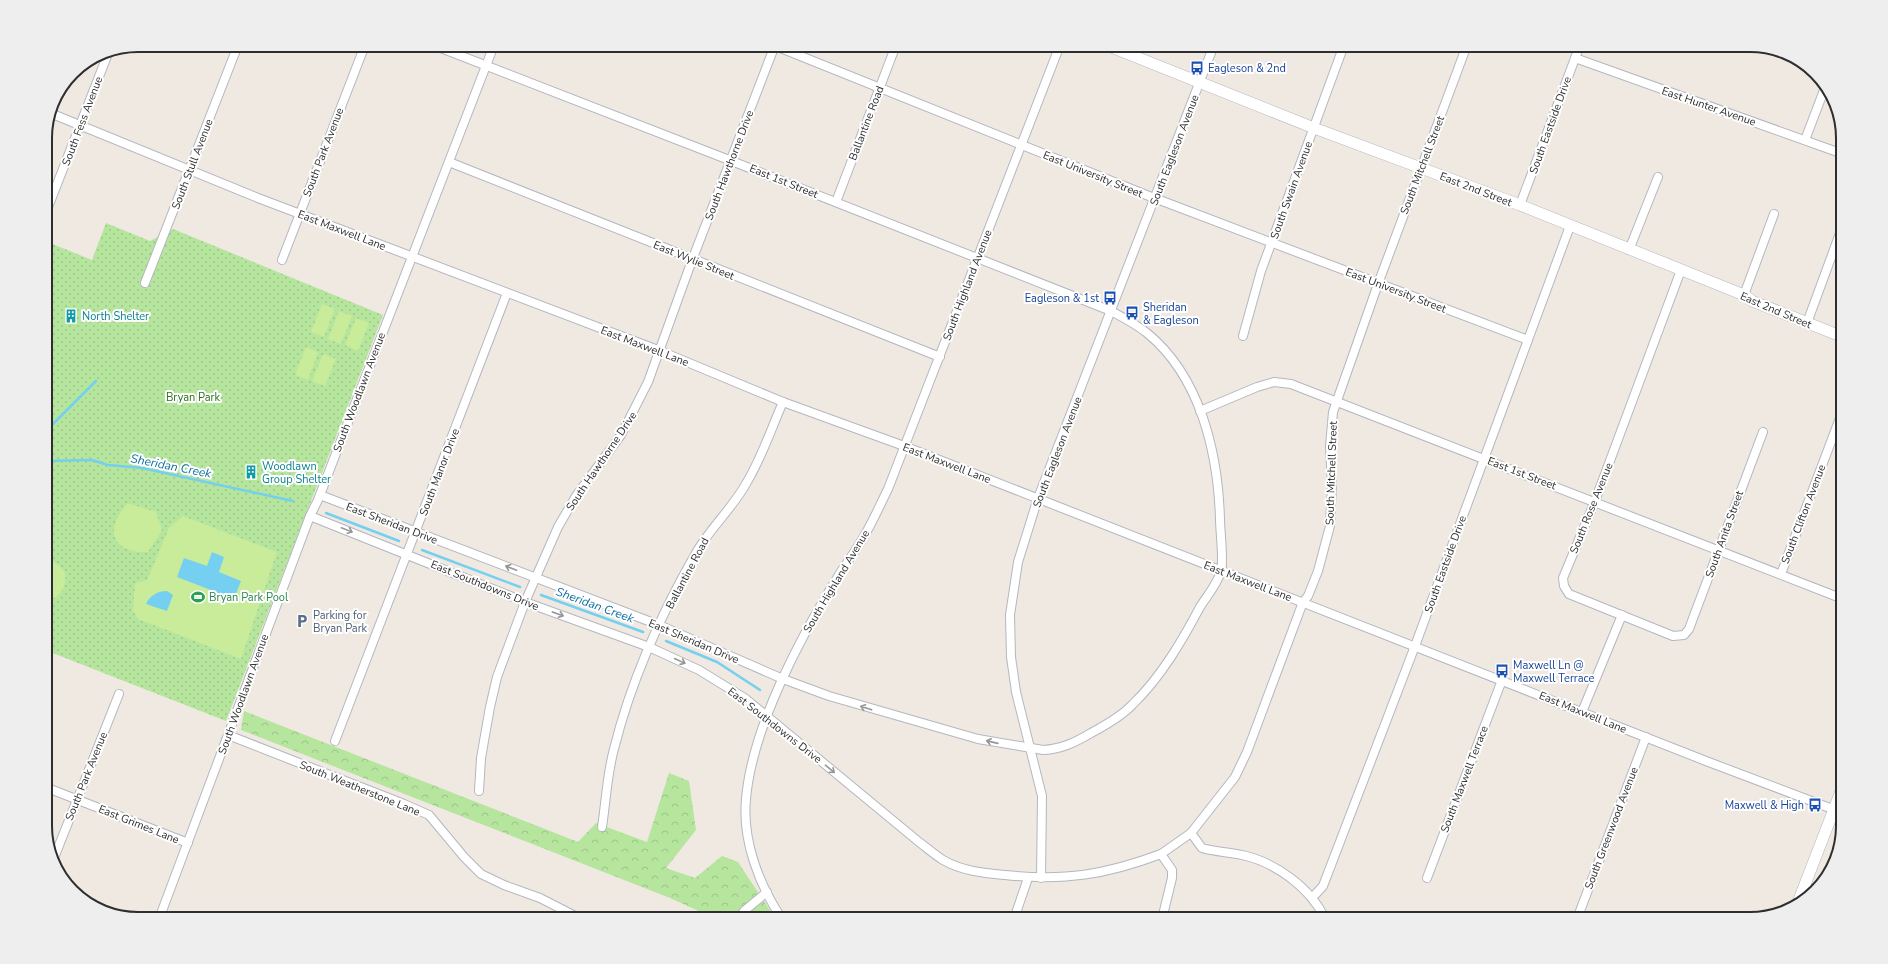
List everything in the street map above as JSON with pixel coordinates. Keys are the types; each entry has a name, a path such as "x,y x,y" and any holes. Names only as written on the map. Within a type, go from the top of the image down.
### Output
{"street":[{"name":"South Stull Avenue","path":"145,283 235,52"},
{"name":"South Park Avenue","path":"282,260 362,52"},
{"name":"East 1st Street","path":"451,52 731,160 977,260 1111,311 1139,327 1158,344 1185,379 1200,411 1211,444 1217,472 1221,570"},
{"name":"South Woodlawn Avenue","path":"163,912 310,516 320,494 491,52"},
{"name":"South Hawthorne Drive","path":"480,791 481,758 497,677 525,602 558,527 576,496 621,435 634,413 648,382 658,350 692,259 771,52"},
{"name":"East University Street","path":"792,52 1155,198 1528,340"},
{"name":"Ballantine Road","path":"836,202 893,52"},
{"name":"South Highland Avenue","path":"778,912 752,859 746,823 746,799 751,769 766,716 809,624 837,577 860,543 888,489 1057,52"},
{"name":"East 2nd Street","path":"1124,52 1314,128 1520,206 1744,295 1752,301 1836,334"},
{"name":"South Eagleson Avenue","path":"1041,878 1042,796 1016,692 1010,657 1010,615 1018,562 1038,498 1211,52"},
{"name":"South Swain Avenue","path":"1243,336 1252,300 1271,243 1341,52"},
{"name":"South Mitchell Street","path":"1161,854 1191,833 1235,777 1247,752 1303,602 1308,596 1318,571 1330,526 1332,492 1330,435 1336,400 1464,52"},
{"name":"South Eastside Drive","path":"1520,206 1577,52"},
{"name":"South Fess Avenue","path":"52,197 107,58"},
{"name":"East Hunter Avenue","path":"1575,58 1836,151"},
{"path":"1805,140 1823,92"},
{"name":"East Maxwell Lane","path":"55,115 411,257 658,350 783,402 904,446 1646,737 1836,810"},
{"name":"East Wylie Street","path":"449,162 940,357"},
{"path":"1629,250 1658,177"},
{"path":"1744,295 1774,214"},
{"name":"South Eastside Drive","path":"1312,898 1323,886 1415,646 1570,226"},
{"path":"1807,323 1836,244"},
{"name":"South Rose Avenue","path":"1622,615 1573,597 1566,590 1563,578 1595,501 1680,270"},
{"name":"South Manor Drive","path":"335,741 507,293"},
{"name":"East 1st Street","path":"1200,411 1257,387 1274,382 1290,384 1336,400 1484,457 1836,596"},
{"name":"Ballantine Road","path":"602,827 613,750 626,707 649,647 679,584 705,538 747,483 764,449 783,402"},
{"name":"South Clifton Avenue","path":"1781,574 1836,429"},
{"name":"South Anita Street","path":"1622,615 1673,636 1684,635 1689,629 1763,432"},
{"name":"East Sheridan Drive","path":"320,494 416,533 659,625 783,679 829,696 978,739 1030,749 1054,750 1074,743 1096,731 1133,705 1158,675 1185,635 1221,570"},
{"name":"East Southdowns Drive","path":"310,516 525,602 649,647 710,676 746,699 919,842 943,860 976,871 1028,878 1069,878 1108,872 1161,854"},
{"path":"1582,712 1622,615"},
{"name":"South Maxwell Terrace","path":"1427,878 1502,680"},
{"name":"South Park Avenue","path":"56,852 119,694"},
{"name":"South Weatherstone Lane","path":"228,735 429,815 464,857 481,874 504,885 540,898 567,912"},
{"name":"South Greenwood Avenue","path":"1580,912 1646,737"},
{"name":"East Grimes Lane","path":"52,789 188,843"},
{"path":"1802,894 1836,818"},
{"path":"1191,833 1202,848 1243,855 1263,862 1296,883 1312,898 1321,912"},
{"path":"1161,854 1172,870 1172,878 1164,912"},
{"path":"1016,912 1028,878"},
{"path":"743,912 767,892"}],"green space":[{"name":"Bryan Park","path":"106,223 150,241 173,229 383,315 226,721 52,653 52,244 92,260"},
{"path":"322,304 335,309 324,337 311,332"},
{"path":"339,311 352,316 341,344 328,339"},
{"path":"356,318 369,323 358,351 345,345"},
{"path":"306,347 318,352 308,380 295,375"},
{"path":"323,354 336,359 325,386 312,381"},
{"path":"127,503 156,512 162,530 148,552 130,550 120,545 116,540 114,528 116,521"},
{"name":"Bryan Park Pool","path":"183,516 277,552 241,659 138,619 133,611 135,583 147,580 169,528"},
{"path":"52,562 61,568 65,574 63,588 53,599"},
{"path":"244,711 578,842 596,823 647,842 669,773 689,781 696,830 666,868 695,878 722,856 738,862 771,912 701,912 670,898 241,730"}],"water":[{"path":"212,552 224,557 219,572 241,581 234,599 177,577 184,558 207,566"},
{"path":"167,591 173,595 167,611 146,604 155,594"}],"waterway":[{"path":"52,425 96,381"},
{"name":"Sheridan Creek","path":"52,461 92,460 108,465 142,468 293,501"},
{"name":"Sheridan Creek","path":"326,513 399,541"},
{"name":"Sheridan Creek","path":"422,550 520,587"},
{"name":"Sheridan Creek","path":"541,595 643,632"},
{"name":"Sheridan Creek","path":"666,641 717,662 760,690"}],"place":[{"name":"Eagleson & 2nd","path":"1197,68"},
{"name":"Eagleson & 1st","path":"1110,298"},
{"name":"Sheridan & Eagleson","path":"1132,313"},
{"name":"North Shelter","path":"71,316"},
{"name":"Woodlawn Group Shelter","path":"251,472"},
{"name":"Bryan Park Pool","path":"198,597"},
{"name":"Parking for Bryan Park","path":"302,621"},
{"name":"Maxwell Ln @ Maxwell Terrace","path":"1502,671"},
{"name":"Maxwell & High","path":"1815,805"}]}
